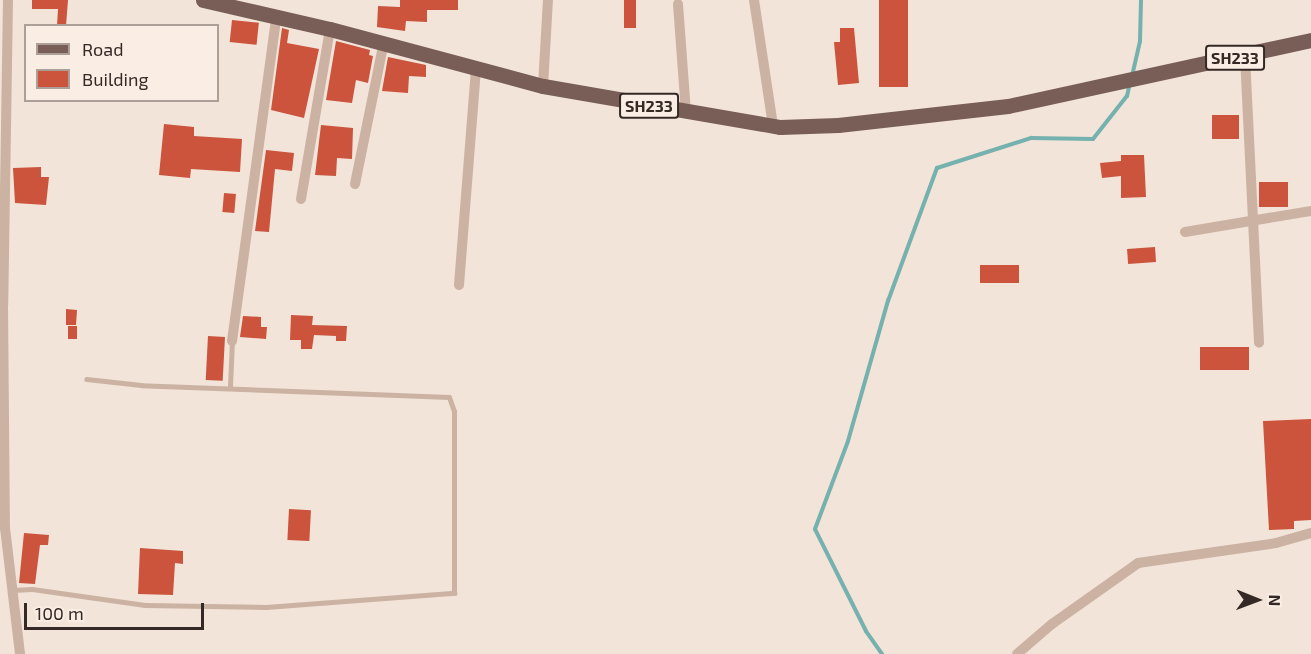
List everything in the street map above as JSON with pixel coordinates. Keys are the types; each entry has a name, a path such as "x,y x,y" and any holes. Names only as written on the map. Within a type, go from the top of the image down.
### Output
{"main road":[{"name":"SH233","path":"203,0 330,29 384,46 543,87 773,126 838,125 1008,106 1311,40"}],"street":[{"path":"8,0 2,314 5,528 20,654"},
{"path":"543,87 548,0"},
{"path":"754,0 773,126"},
{"path":"678,4 687,112"},
{"path":"232,341 276,18"},
{"path":"301,200 330,29"},
{"path":"356,184 384,46"},
{"path":"1245,56 1259,343"},
{"path":"459,285 476,69"},
{"path":"1185,232 1253,223 1311,211"},
{"path":"1017,654 1052,624 1138,563 1276,543 1311,533"}],"lane":[{"path":"230,386 232,341"},
{"path":"12,590 32,589 145,604 266,607 454,593 454,411 449,398 230,386 141,385 86,379"}],"building":[{"path":"32,0 68,0 66,24 57,24 58,9 32,9"},
{"path":"400,0 458,0 458,10 427,10 427,22 406,21 405,31 377,27 378,6 400,7"},
{"path":"624,0 636,0 636,28 624,28"},
{"path":"879,0 908,0 908,87 879,87"},
{"path":"232,20 259,23 257,45 230,42"},
{"path":"282,28 289,30 287,43 319,49 304,118 271,110"},
{"path":"840,28 854,28 859,83 838,85 834,42 840,42"},
{"path":"336,41 370,50 369,55 373,56 368,83 356,80 352,103 326,100"},
{"path":"388,57 426,65 426,77 409,76 408,93 382,91"},
{"path":"1212,115 1239,115 1239,139 1212,139"},
{"path":"164,124 194,127 194,136 242,139 240,172 191,169 190,178 159,175"},
{"path":"321,125 353,128 352,159 337,158 336,176 315,175"},
{"path":"266,150 294,153 292,171 275,169 269,232 255,231"},
{"path":"1121,155 1144,155 1146,197 1121,198 1121,176 1102,178 1100,163 1121,161"},
{"path":"41,167 41,177 49,177 46,205 15,203 13,168"},
{"path":"1259,182 1288,182 1288,207 1259,207"},
{"path":"224,193 236,194 234,213 222,212"},
{"path":"1155,247 1156,262 1128,264 1127,249"},
{"path":"980,265 1019,265 1019,283 980,283"},
{"path":"66,309 77,310 76,325 66,325"},
{"path":"291,315 313,316 312,325 347,326 346,341 336,341 336,336 314,335 312,349 301,349 301,340 290,340"},
{"path":"243,316 261,317 261,327 267,327 266,339 240,337"},
{"path":"68,326 77,326 77,339 68,339"},
{"path":"208,336 225,337 223,381 206,380"},
{"path":"1200,347 1249,347 1249,370 1200,370"},
{"path":"1311,419 1311,520 1294,521 1294,529 1269,530 1263,421"},
{"path":"289,509 311,510 309,541 287,540"},
{"path":"24,533 49,535 48,545 40,545 35,584 19,583"},
{"path":"140,548 183,551 183,564 175,563 173,595 138,594"}],"waterway":[{"path":"1132,76 1140,41 1141,0"},
{"path":"882,654 866,631 815,529 848,441 888,301 937,168 1031,138 1093,139 1127,96 1130,83"}]}
